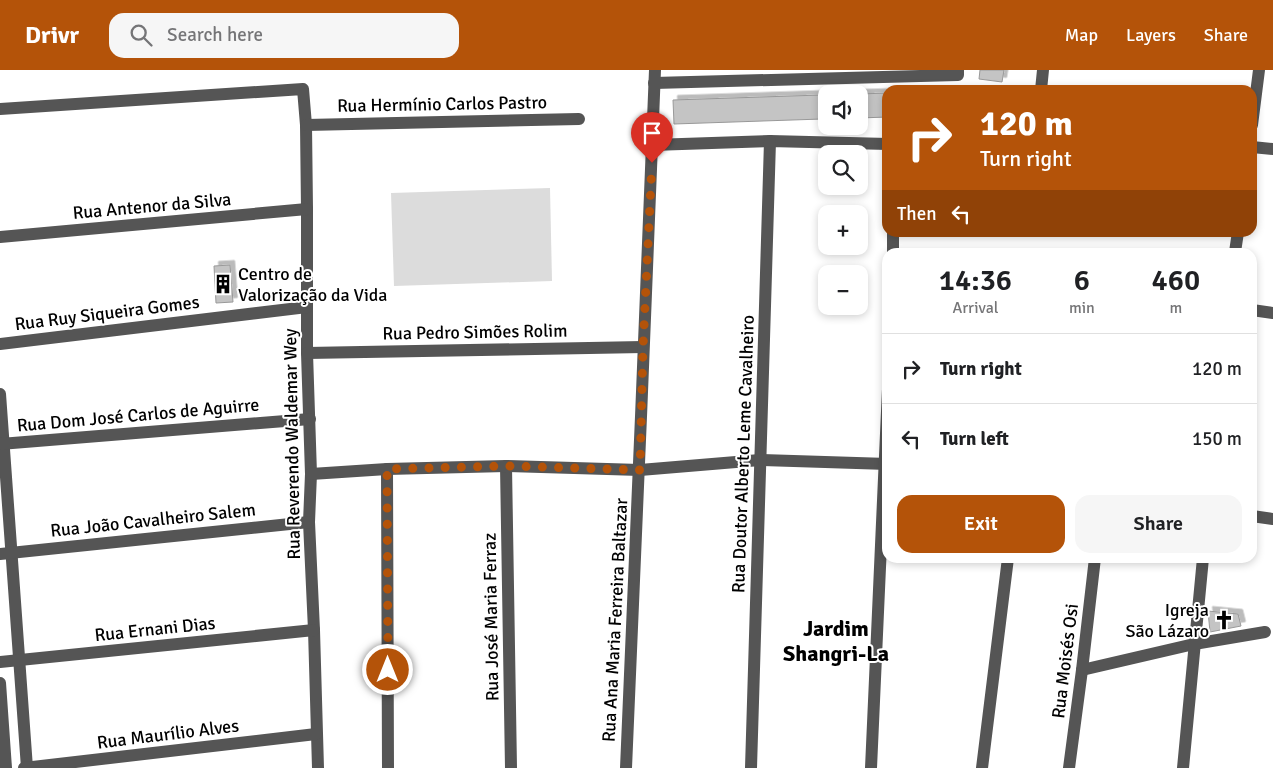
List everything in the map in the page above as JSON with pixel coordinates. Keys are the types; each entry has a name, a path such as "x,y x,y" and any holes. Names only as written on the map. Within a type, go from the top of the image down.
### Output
{"street":[{"name":"Rua Ana Maria Ferreira Baltazar","path":"626,768 640,470 654,70"},
{"path":"654,83 958,75 958,70"},
{"path":"1042,85 1044,70"},
{"path":"1257,86 1259,70"},
{"name":"Rua Reverendo Waldemar Wey","path":"0,109 303,89 306,124 307,353 311,474 309,522 318,768"},
{"name":"Rua Hermínio Carlos Pastro","path":"306,124 579,119"},
{"path":"652,145 770,141 882,144"},
{"name":"Rua Doutor Alberto Leme Cavalheiro","path":"751,768 770,141"},
{"path":"1257,147 1273,148"},
{"name":"Rua Antenor da Silva","path":"0,237 307,209"},
{"name":"Rua Ruy Siqueira Gomes","path":"0,344 307,307"},
{"path":"1257,311 1273,313"},
{"name":"Rua Pedro Simões Rolim","path":"307,353 643,347"},
{"path":"0,394 6,553 19,660 26,768"},
{"name":"Rua Dom José Carlos de Aguirre","path":"2,444 310,419"},
{"path":"311,474 387,469 506,466 640,470 760,460 882,464"},
{"name":"Rua José Maria Ferraz","path":"506,466 511,768"},
{"path":"387,469 388,768"},
{"path":"1257,517 1273,519"},
{"name":"Rua João Cavalheiro Salem","path":"6,553 309,522"},
{"path":"871,768 882,545"},
{"path":"982,768 1007,563"},
{"name":"Rua Moisés Osi","path":"1069,768 1094,563"},
{"path":"1183,768 1202,563"},
{"name":"Rua Ernani Dias","path":"0,662 314,630"},
{"path":"1082,670 1194,644 1265,632"},
{"path":"0,683 6,768"},
{"name":"Rua Maurílio Alves","path":"26,768 316,734"}],"shaded area":[{"path":"550,188 552,281 394,286 391,193"}],"building":[{"path":"980,70 1004,70 1002,82 979,79"},
{"path":"882,93 882,117 868,118 868,94"},
{"path":"818,95 818,119 674,124 673,100"},
{"name":"Centro de Valorização da Vida","path":"230,265 233,302 216,303 214,266"},
{"name":"Igreja São Lázaro","path":"1208,611 1238,614 1241,626 1210,632"}],"place":[{"name":"Centro de Valorização da Vida","path":"223,284"},
{"name":"Igreja São Lázaro","path":"1224,620"}],"district":[{"name":"Jardim Shangri-La","path":"836,640"}],"route":[{"path":"388,670 387,469 506,466 640,470 643,347 652,163"}]}
